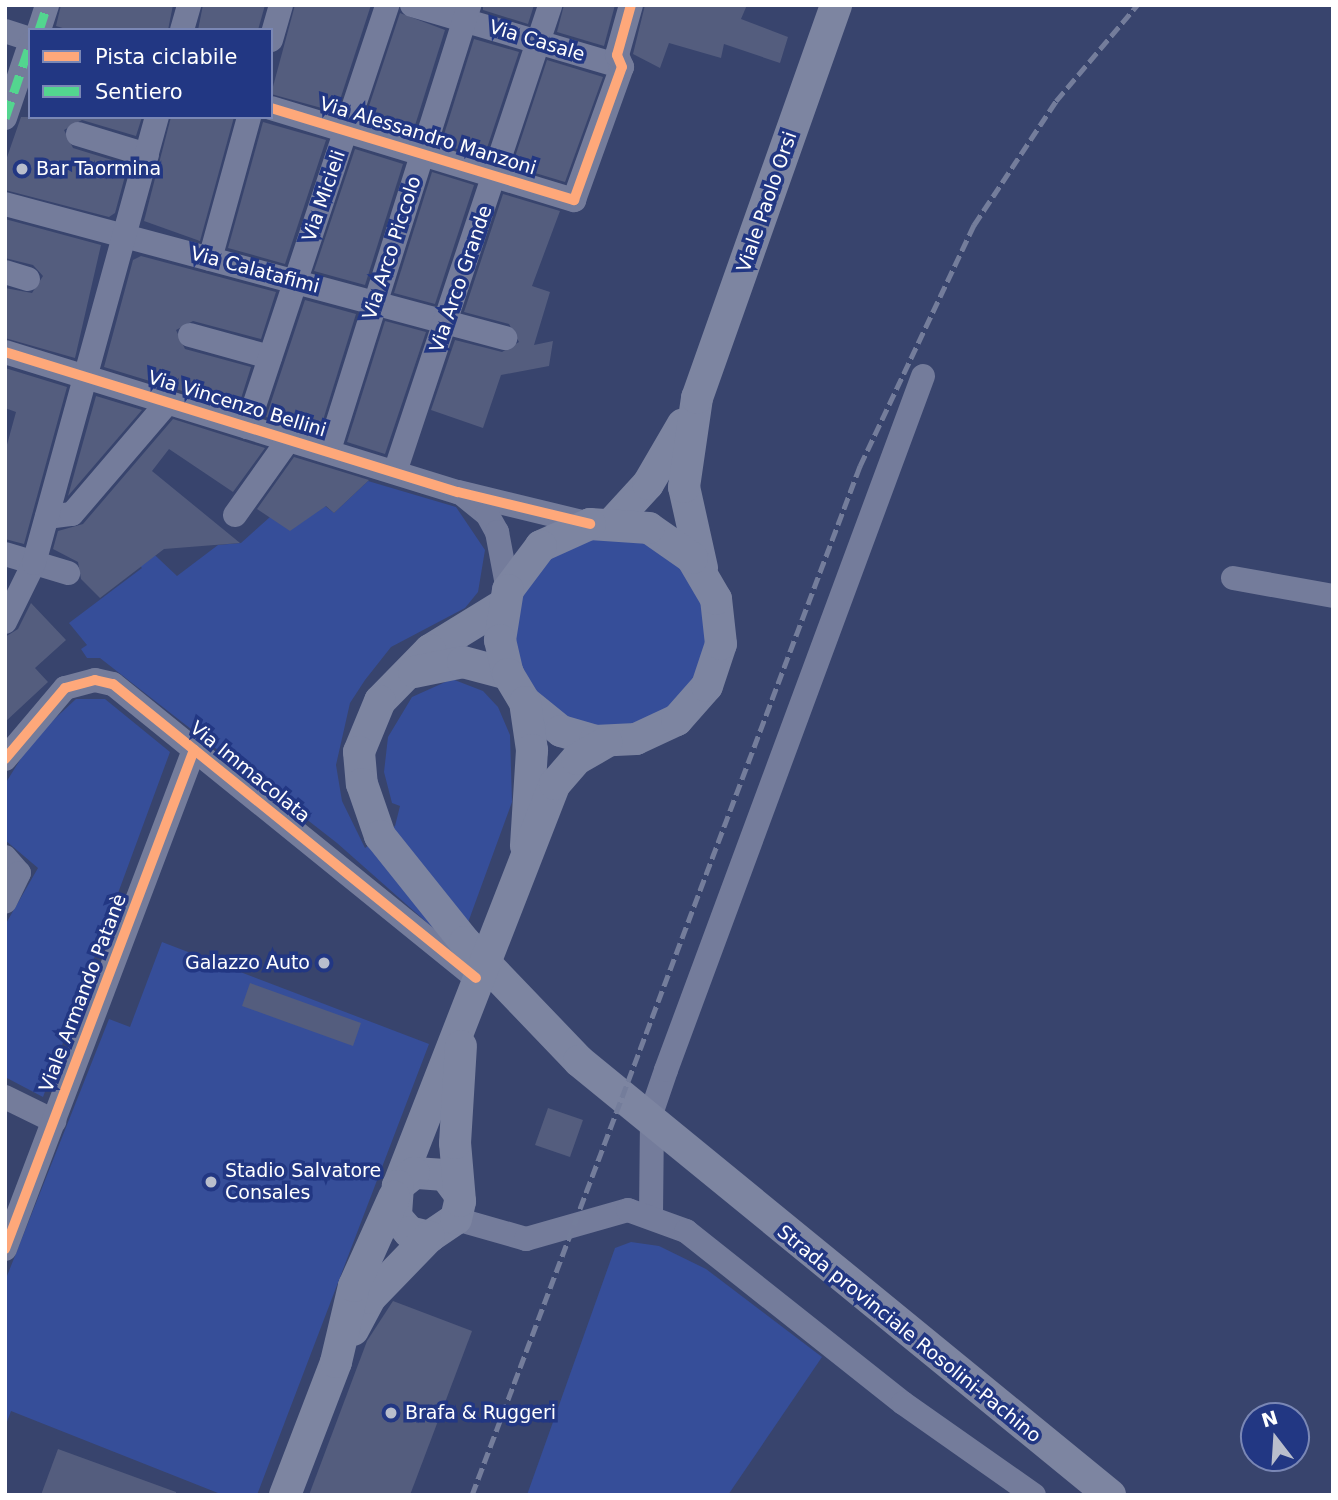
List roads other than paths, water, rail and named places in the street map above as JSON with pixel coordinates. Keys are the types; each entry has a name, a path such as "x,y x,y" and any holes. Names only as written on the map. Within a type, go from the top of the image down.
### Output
{"main road":[{"name":"Viale Paolo Orsi","path":"697,398 836,5"},
{"path":"397,680 430,650 506,597 541,547 602,522 648,484 697,398"},
{"path":"336,1362 354,1286 396,1192 526,846 555,784 577,759 606,742 664,728 706,686 721,629 684,488 697,398"},
{"path":"602,522 665,536 704,572"},
{"path":"506,597 500,640 508,674 525,702 561,731 606,742"},
{"path":"397,680 441,662 508,674"},
{"name":"Strada provinciale Rosolini-Pachino","path":"397,680 380,701 359,752 362,784 380,836 514,995 708,1172 1110,1495"},
{"path":"525,702 532,750 526,846"},
{"path":"285,1495 336,1362 370,1298 457,1205 463,1013"},
{"path":"396,1192 414,1173 435,1171 457,1205"},
{"path":"396,1192 401,1226 429,1237"}],"street":[{"path":"40,28 47,5"},
{"path":"183,28 189,5"},
{"path":"273,34 282,5"},
{"name":"Via Micieli","path":"247,427 387,5"},
{"name":"Via Casale","path":"412,5 467,12 539,43 622,67"},
{"name":"Via Arco Grande","path":"395,472 498,173 550,5"},
{"path":"622,67 618,55 631,5"},
{"name":"Via Arco Piccolo","path":"329,450 374,300 424,152 467,12"},
{"path":"5,31 28,37"},
{"path":"5,117 28,50"},
{"name":"Via Alessandro Manzoni","path":"273,109 498,173 574,200 622,67"},
{"path":"5,622 34,563 156,119"},
{"path":"210,259 248,119"},
{"path":"78,134 147,155"},
{"name":"Via Calatafimi","path":"5,204 374,300 505,338"},
{"path":"190,335 270,357"},
{"name":"Via Vincenzo Bellini","path":"5,352 458,492"},
{"path":"651,1214 652,1111 923,376"},
{"path":"47,517 72,514 168,402"},
{"path":"235,515 289,439"},
{"path":"458,492 602,522"},
{"path":"458,492 487,513 497,532 506,597"},
{"path":"5,554 68,573"},
{"path":"1233,578 1333,596"},
{"name":"Via Immacolata","path":"5,759 65,688 96,680 113,684 476,978"},
{"name":"Viale Armando Patanè","path":"5,1248 10,1218 54,1121 194,750"},
{"path":"5,857 19,873 5,902"},
{"path":"5,1097 54,1121"},
{"path":"457,1205 526,1239 606,1213 651,1214 686,1231 903,1403 1034,1495"}],"railway":[{"path":"472,1495 860,466 974,225 1056,101 1137,5"}],"place":[{"name":"Bar Taormina","path":"22,169"},
{"name":"Galazzo Auto","path":"324,963"},
{"name":"Stadio Salvatore Consales","path":"211,1182"},
{"name":"Brafa & Ruggeri","path":"391,1413"}]}
